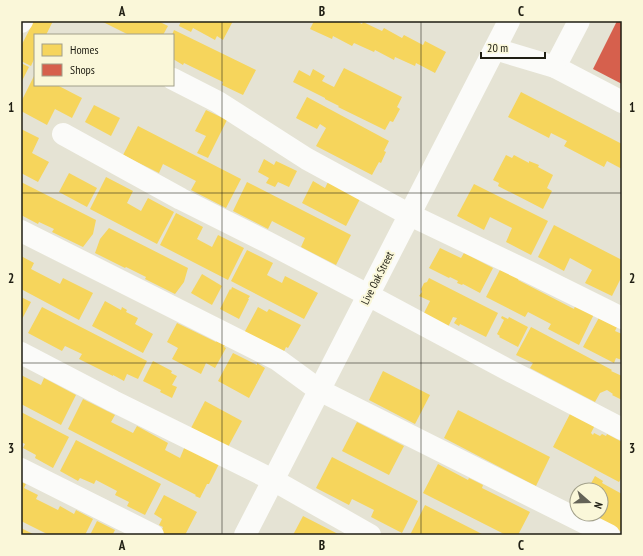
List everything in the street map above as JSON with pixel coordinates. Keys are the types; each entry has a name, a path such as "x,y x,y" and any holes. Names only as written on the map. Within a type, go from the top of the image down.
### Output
{"street":[{"name":"Live Oak Street","path":"245,535 509,21"},
{"path":"555,67 579,21"},
{"path":"495,49 555,67 622,102"},
{"path":"174,79 218,102 307,159 410,215 622,318"},
{"path":"63,134 181,199 268,242 622,429"},
{"path":"21,231 278,360 320,390 609,535"},
{"path":"21,353 113,401 273,480 370,535"},
{"path":"21,469 153,535"}],"building: Homes":[{"path":"34,21 53,21 46,34 34,34 34,59 31,66 21,61 21,46"},
{"path":"101,21 158,21 168,26 164,34 127,34"},
{"path":"181,21 233,21 223,40 217,36 215,40 193,28 191,32 179,26"},
{"path":"314,21 356,21 362,24 363,22 382,31 384,28 402,38 404,35 423,45 425,41 446,52 435,73 416,63 415,66 395,57 394,60 375,50 374,52 354,43 352,46 333,36 332,39 310,29"},
{"path":"174,30 256,70 243,95 222,85 223,82 174,60 174,34 172,34"},
{"path":"21,63 29,67 21,83"},
{"path":"344,68 402,97 397,107 400,109 393,122 390,121 385,130 338,107 339,106 325,98 293,82 299,70 310,76 313,69 325,76 322,81 334,87"},
{"path":"34,76 34,86 59,86 82,98 72,118 55,109 47,125 21,111 21,102"},
{"path":"521,92 622,144 622,169 607,161 604,167 564,146 567,141 551,133 549,138 508,117"},
{"path":"307,97 389,141 384,151 386,152 381,163 379,162 372,175 316,146 326,128 320,124 317,129 296,118"},
{"path":"94,105 120,118 111,136 85,122"},
{"path":"206,110 227,120 208,158 197,153 206,136 195,131"},
{"path":"138,126 241,179 226,208 191,190 196,181 163,164 159,173 123,155"},
{"path":"21,129 39,138 32,153 49,162 38,182 21,173"},
{"path":"506,155 512,158 514,155 529,163 529,161 539,165 538,167 553,175 547,188 552,191 543,209 498,186 499,183 493,180"},
{"path":"264,159 274,165 276,161 297,171 289,187 278,182 275,187 266,183 269,178 258,172"},
{"path":"69,173 97,188 87,207 59,192"},
{"path":"106,177 133,191 127,203 141,211 148,198 174,212 157,244 90,209"},
{"path":"313,181 325,188 328,182 360,199 346,226 302,203"},
{"path":"21,182 96,220 93,234 83,247 52,232 54,229 39,222 38,224 21,215"},
{"path":"247,182 351,235 336,265 301,247 305,238 272,221 268,229 233,211"},
{"path":"474,184 548,221 531,255 506,242 512,228 490,217 484,230 457,216"},
{"path":"176,213 203,227 197,239 212,247 218,235 244,248 228,280 160,245"},
{"path":"554,225 622,260 622,276 612,296 585,283 592,270 570,258 564,271 538,257"},
{"path":"109,228 188,268 184,282 175,294 145,279 146,277 95,253 100,239"},
{"path":"440,248 461,258 464,253 493,268 480,293 429,268"},
{"path":"247,250 273,263 267,275 282,283 285,276 318,293 304,319 231,281"},
{"path":"21,256 34,263 31,269 60,284 63,278 93,293 79,320 21,289"},
{"path":"504,262 519,277 518,280 574,309 575,306 597,308 579,345 548,329 551,324 528,312 525,317 486,297"},
{"path":"202,274 222,286 212,305 191,293"},
{"path":"429,278 498,313 486,337 460,324 459,326 454,323 457,318 453,317 447,329 422,317 430,301 419,296 422,292 421,289 424,283 427,282"},
{"path":"232,287 250,296 239,319 220,309"},
{"path":"21,297 31,302 21,321"},
{"path":"105,301 121,310 122,307 127,310 126,312 138,318 135,324 153,334 143,353 92,326"},
{"path":"42,307 147,361 138,379 127,374 124,381 79,359 82,354 65,346 62,351 28,333"},
{"path":"258,307 267,312 269,309 301,325 288,348 286,347 281,358 244,333"},
{"path":"602,312 617,327 615,331 622,334 622,360 616,358 614,363 583,347"},
{"path":"502,316 508,319 509,317 528,327 518,347 499,337 500,336 497,334 504,320 501,318"},
{"path":"177,323 225,345 224,347 226,348 215,368 206,363 201,374 172,359 178,348 167,342"},
{"path":"531,327 622,376 622,400 612,395 613,394 607,390 600,393 595,402 530,368 533,363 516,355"},
{"path":"233,353 265,368 249,398 218,381"},
{"path":"153,361 172,371 171,373 177,376 172,385 177,387 172,398 160,392 161,390 143,381"},
{"path":"383,371 430,395 415,424 369,400"},
{"path":"21,375 41,385 44,378 76,395 61,425 21,404"},
{"path":"83,399 115,415 111,422 133,433 137,426 168,443 165,450 180,458 185,446 219,464 200,498 68,429"},
{"path":"205,401 242,421 228,447 191,428"},
{"path":"458,410 550,457 536,486 444,438"},
{"path":"21,412 69,437 53,468 35,458 36,455 23,448 25,444 21,442"},
{"path":"571,412 595,425 591,433 593,435 594,433 600,436 602,434 606,436 607,434 622,442 622,477 619,482 553,447"},
{"path":"357,422 404,446 389,475 342,451"},
{"path":"76,440 161,484 145,515 127,506 129,502 115,495 117,491 96,480 94,484 80,478 78,481 60,471"},
{"path":"332,457 418,501 402,533 371,517 374,510 352,499 349,505 316,488"},
{"path":"438,464 468,480 469,478 483,485 482,488 530,512 518,535 506,535 423,493"},
{"path":"595,476 603,481 602,482 592,482"},
{"path":"21,482 26,484 24,488 38,495 36,499 58,510 60,506 74,514 76,510 93,519 85,535 49,535 21,521"},
{"path":"609,487 622,494 622,532 606,522 609,522"},
{"path":"164,495 197,512 185,535 167,535 161,532 163,527 159,525 162,519 154,514"},
{"path":"425,505 484,535 410,535"},
{"path":"303,516 340,535 293,535"},
{"path":"97,521 115,530 113,534 115,535 90,535"},
{"path":"21,528 35,535 21,535"}],"building: Shops":[{"path":"617,21 622,21 622,84 593,69"}]}
